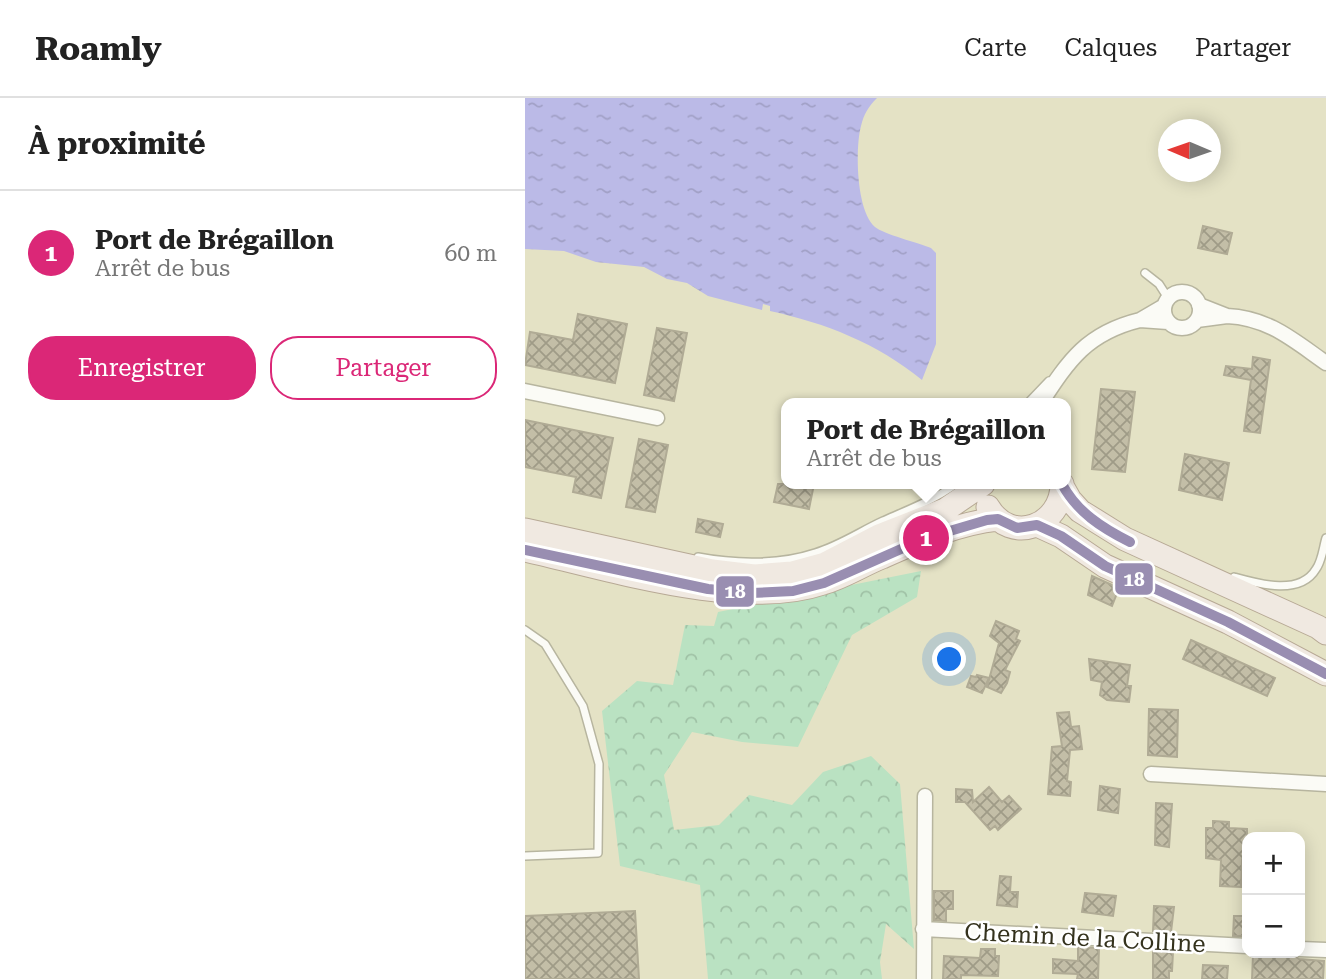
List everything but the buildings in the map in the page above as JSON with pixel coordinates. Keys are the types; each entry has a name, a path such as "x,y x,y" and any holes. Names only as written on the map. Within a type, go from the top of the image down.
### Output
{"main road":[{"path":"528,537 712,571 754,576 792,573 825,564 879,536 945,510 976,489"},
{"path":"984,489 986,503 998,519 1017,528 1037,525 1048,519 1056,510 1062,489"},
{"path":"1064,489 1080,510 1125,539 1326,633"},
{"path":"528,537 708,589 751,593 793,591 824,583 926,538 998,519"},
{"path":"1037,525 1061,536 1105,566 1228,622 1326,674"}],"street":[{"path":"1140,320 1182,292 1193,296 1199,305 1227,316"},
{"path":"1166,302 1164,314 1168,322 1172,326 1182,328 1193,325 1197,320 1199,305"},
{"path":"1197,320 1227,316 1247,317 1287,333 1324,358"},
{"path":"1044,398 1067,363 1087,344 1114,326 1140,320 1168,322"},
{"path":"1054,398 1067,363"},
{"path":"525,391 657,418"},
{"path":"1151,774 1326,783"},
{"path":"924,979 925,796"},
{"name":"Chemin de la Colline","path":"923,929 1242,946"},
{"path":"1305,949 1326,950"}],"lane":[{"path":"1145,273 1159,285 1166,302"},
{"path":"1033,398 1067,363"},
{"path":"690,555 768,561 816,553 932,499 947,489"},
{"path":"528,537 625,543"},
{"path":"1198,572 1214,570 1254,583 1292,586 1314,573 1326,538"},
{"path":"525,629 545,644 583,706 599,764 599,790 598,853 525,856"}],"green space":[{"path":"921,571 917,597 852,635 798,747 742,742 692,732 664,775 674,830 719,825 749,795 792,805 823,772 871,756 900,784 914,949 886,924 880,962 882,979 708,979 700,885 620,866 602,711 637,681 673,685 685,625 714,626 718,612"}],"water":[{"path":"525,98 877,98 865,114 859,136 859,179 864,208 879,230 931,248 936,253 936,344 922,380 869,345 830,328 770,311 770,306 763,304 762,310 708,296 687,283 667,279 644,267 596,262 564,251 525,249"}],"transit line":[{"name":"18","path":"1065,489 1091,518 1130,542"},
{"name":"18","path":"525,550 708,589 751,593 793,591 824,583 926,538 987,520 998,519 1017,528 1037,525 1061,536 1105,566 1228,622 1326,674"}],"place":[{"name":"Port de Brégaillon","path":"926,538"}]}
